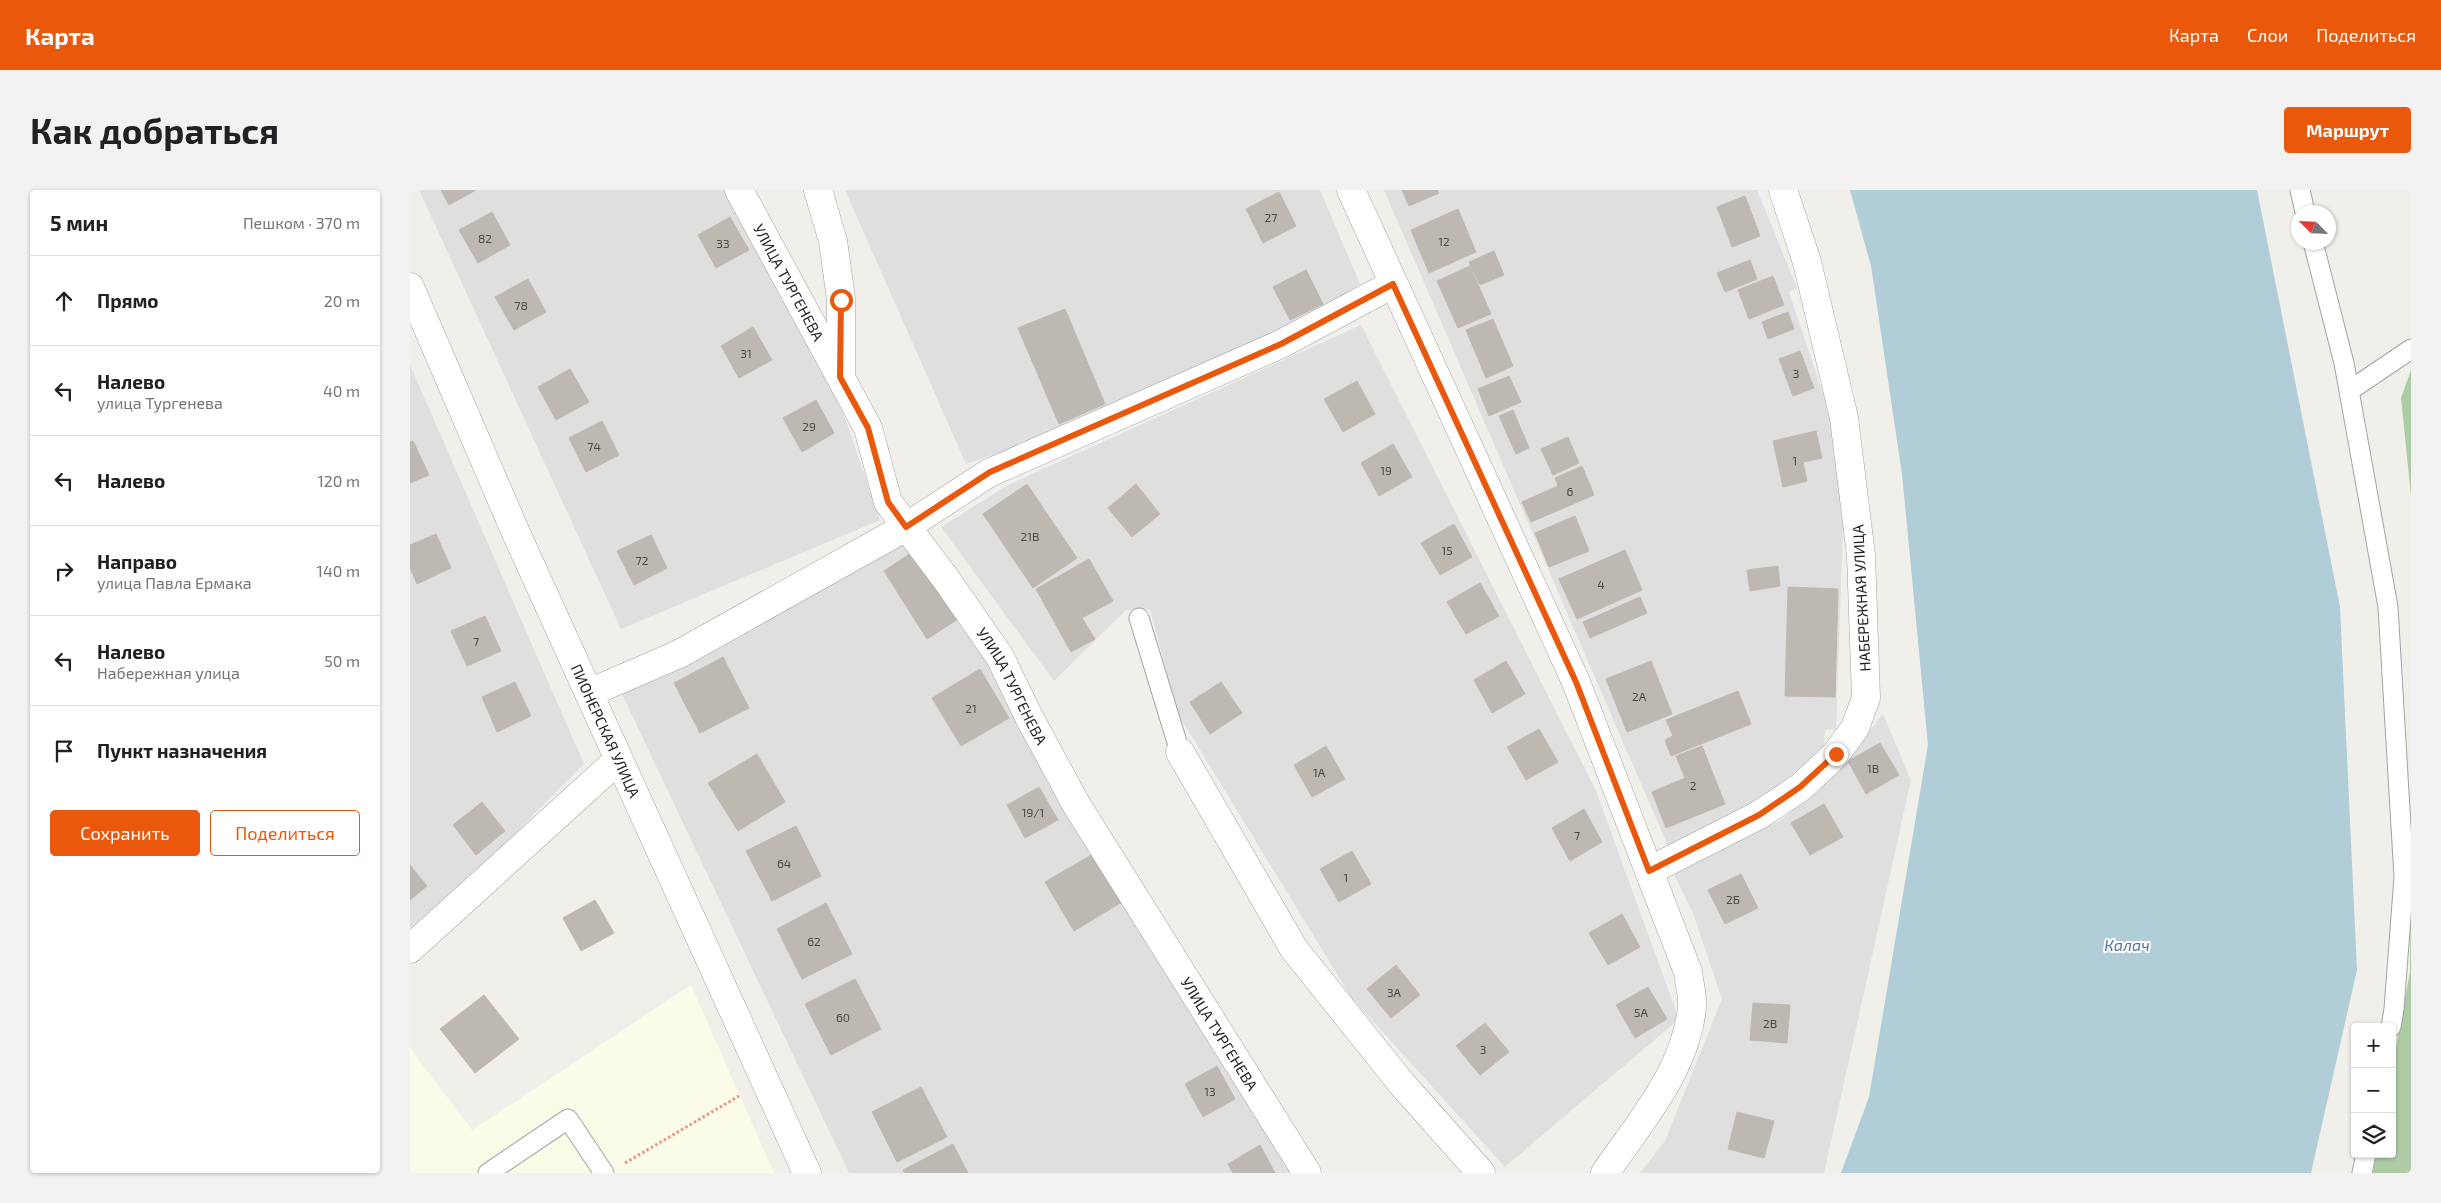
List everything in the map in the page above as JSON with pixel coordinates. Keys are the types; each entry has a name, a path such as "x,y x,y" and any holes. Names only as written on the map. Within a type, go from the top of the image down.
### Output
{"street":[{"name":"УЛИЦА ТУРГЕНЕВА","path":"739,190 868,428 888,502 1000,657 1029,717 1076,804 1307,1173"},
{"path":"818,190 833,241 841,300 840,377"},
{"path":"1351,190 1576,682 1688,972 1692,1005 1686,1043 1664,1086 1605,1173"},
{"name":"НАБЕРЕЖНАЯ УЛИЦА","path":"1649,871 1759,815 1800,787 1836,754 1855,728 1866,698 1861,555 1844,418 1807,262 1783,190"},
{"path":"589,693 679,654 906,527 990,472 1281,344 1393,284"},
{"name":"ПИОНЕРСКАЯ УЛИЦА","path":"410,287 618,760 808,1173"},
{"path":"1180,752 1294,949 1402,1084 1481,1173"},
{"path":"410,949 618,760"}],"lane":[{"path":"2300,190 2303,205"},
{"path":"2315,250 2344,363 2388,607 2404,877 2392,1023"},
{"path":"2349,391 2411,349"},
{"path":"1139,618 1180,752"},
{"path":"488,1173 568,1119 604,1173"},
{"path":"2362,1173 2365,1158"}],"path":[{"path":"624,1163 765,1081"}],"shaded area":[{"path":"419,190 724,190 842,409 880,520 621,629"},
{"path":"845,190 1320,190 1360,284 1314,317 1090,421 966,464"},
{"path":"1384,190 1757,190 1797,288 1789,292 1829,412 1844,497 1836,729 1825,730 1824,747 1790,780 1756,806 1668,846"},
{"path":"1361,325 1596,791 1679,1019 1505,1167 1351,997 1178,714 1150,609 1126,610 1054,681 941,527 1008,485"},
{"path":"410,365 584,764 482,867 410,930"},
{"path":"902,544 917,549 964,614 1297,1173 849,1173 622,694"},
{"path":"1883,714 1911,780 1824,1173 1640,1173 1665,1141 1722,999 1693,913 1673,872 1781,820 1831,777"},
{"path":"691,985 774,1173 410,1173 410,1048 472,1130"}],"green space":[{"path":"2411,370 2411,496 2401,398"},
{"path":"2411,805 2411,1173 2373,1173 2375,1158 2396,1158 2396,1047 2410,972"}],"water":[{"name":"Калач","path":"1850,190 2257,190 2340,607 2357,970 2311,1173 1841,1173 1869,1097 1928,745 1902,474 1871,266"}],"building":[{"path":"441,190 476,190 449,205"},
{"path":"1402,190 1437,190 1439,193 1409,206"},
{"path":"1279,192 1296,226 1263,243 1246,209"},
{"path":"1745,196 1760,236 1732,247 1717,207"},
{"path":"1458,209 1476,252 1429,273 1411,230"},
{"path":"492,212 510,245 478,263 459,230"},
{"path":"730,217 749,250 716,268 698,235"},
{"path":"1494,251 1504,275 1480,285 1469,262"},
{"path":"1750,260 1757,279 1725,292 1717,273"},
{"path":"1470,266 1491,314 1458,328 1437,281"},
{"path":"1306,270 1323,304 1290,320 1273,287"},
{"path":"1773,276 1784,305 1749,319 1738,290"},
{"path":"528,279 546,312 514,330 495,297"},
{"path":"1065,309 1105,404 1059,424 1018,328"},
{"path":"1788,312 1794,329 1768,339 1762,322"},
{"path":"1493,319 1513,366 1486,378 1466,330"},
{"path":"753,327 772,360 739,378 721,346"},
{"path":"1800,351 1814,388 1793,396 1779,359"},
{"path":"570,369 589,402 556,420 538,387"},
{"path":"1509,376 1521,402 1489,416 1478,389"},
{"path":"1357,381 1375,414 1343,432 1324,399"},
{"path":"816,400 834,433 802,452 783,418"},
{"path":"1513,410 1529,448 1516,454 1499,416"},
{"path":"602,421 619,455 586,472 569,438"},
{"path":"1816,431 1822,458 1803,462 1807,481 1783,487 1773,441"},
{"path":"1568,437 1579,463 1553,475 1541,449"},
{"path":"413,441 429,475 410,483 410,442"},
{"path":"1393,444 1412,477 1379,496 1361,463"},
{"path":"1582,466 1594,495 1531,522 1522,502 1558,486 1555,478"},
{"path":"1027,484 1077,558 1033,588 983,514"},
{"path":"1136,484 1160,514 1132,537 1108,508"},
{"path":"1575,516 1589,551 1549,567 1535,533"},
{"path":"1454,524 1472,557 1440,575 1421,543"},
{"path":"436,534 451,568 417,584 410,567 410,545"},
{"path":"651,535 667,568 634,585 617,551"},
{"path":"1625,550 1642,590 1577,619 1559,579"},
{"path":"914,551 958,619 927,639 884,571"},
{"path":"1089,559 1113,601 1082,618 1095,639 1071,652 1036,589"},
{"path":"1778,566 1780,586 1750,591 1747,570"},
{"path":"1480,583 1499,616 1466,634 1447,602"},
{"path":"1788,587 1838,589 1835,697 1785,696"},
{"path":"1640,597 1647,613 1590,638 1583,622"},
{"path":"485,616 501,651 467,666 451,631"},
{"path":"723,657 749,708 700,733 674,683"},
{"path":"1506,661 1525,694 1492,713 1474,680"},
{"path":"1651,661 1672,714 1627,732 1606,679"},
{"path":"980,669 1009,718 961,746 932,698"},
{"path":"515,682 531,716 497,732 482,697"},
{"path":"1221,682 1242,713 1210,734 1190,702"},
{"path":"1738,691 1751,724 1671,756 1665,740 1673,736 1666,720"},
{"path":"1539,729 1558,762 1526,780 1507,747"},
{"path":"1880,743 1899,775 1866,794 1848,761"},
{"path":"1326,746 1345,779 1312,797 1294,765"},
{"path":"1702,746 1725,804 1666,828 1652,792 1685,778 1676,756"},
{"path":"757,754 785,802 738,831 708,783"},
{"path":"1039,787 1058,820 1025,838 1007,805"},
{"path":"482,802 505,831 476,855 453,825"},
{"path":"1824,804 1843,837 1810,855 1791,823"},
{"path":"1584,809 1602,842 1570,861 1552,828"},
{"path":"796,826 821,876 772,901 746,851"},
{"path":"1352,851 1371,884 1339,902 1320,869"},
{"path":"1093,854 1122,902 1074,931 1045,882"},
{"path":"410,865 427,886 410,900"},
{"path":"1741,874 1758,908 1725,924 1708,890"},
{"path":"595,900 614,933 581,951 563,918"},
{"path":"826,903 852,954 802,979 777,929"},
{"path":"1622,914 1640,947 1608,965 1589,933"},
{"path":"1396,965 1420,995 1391,1018 1367,989"},
{"path":"855,979 881,1029 831,1055 805,1004"},
{"path":"1648,987 1667,1019 1635,1038 1616,1005"},
{"path":"484,995 519,1039 475,1073 440,1029"},
{"path":"1753,1003 1790,1005 1787,1043 1750,1040"},
{"path":"1485,1023 1509,1052 1480,1075 1456,1046"},
{"path":"1217,1066 1235,1099 1203,1117 1185,1084"},
{"path":"921,1087 947,1137 897,1162 872,1112"},
{"path":"1737,1112 1774,1121 1764,1158 1728,1149"},
{"path":"953,1144 968,1173 905,1173 903,1170"},
{"path":"1260,1145 1275,1173 1233,1173 1228,1164"}],"route":[{"path":"841,300 840,377 868,428 888,502 906,527 990,472 1281,344 1393,284 1576,682 1649,871 1759,815 1800,787 1836,754"}]}
